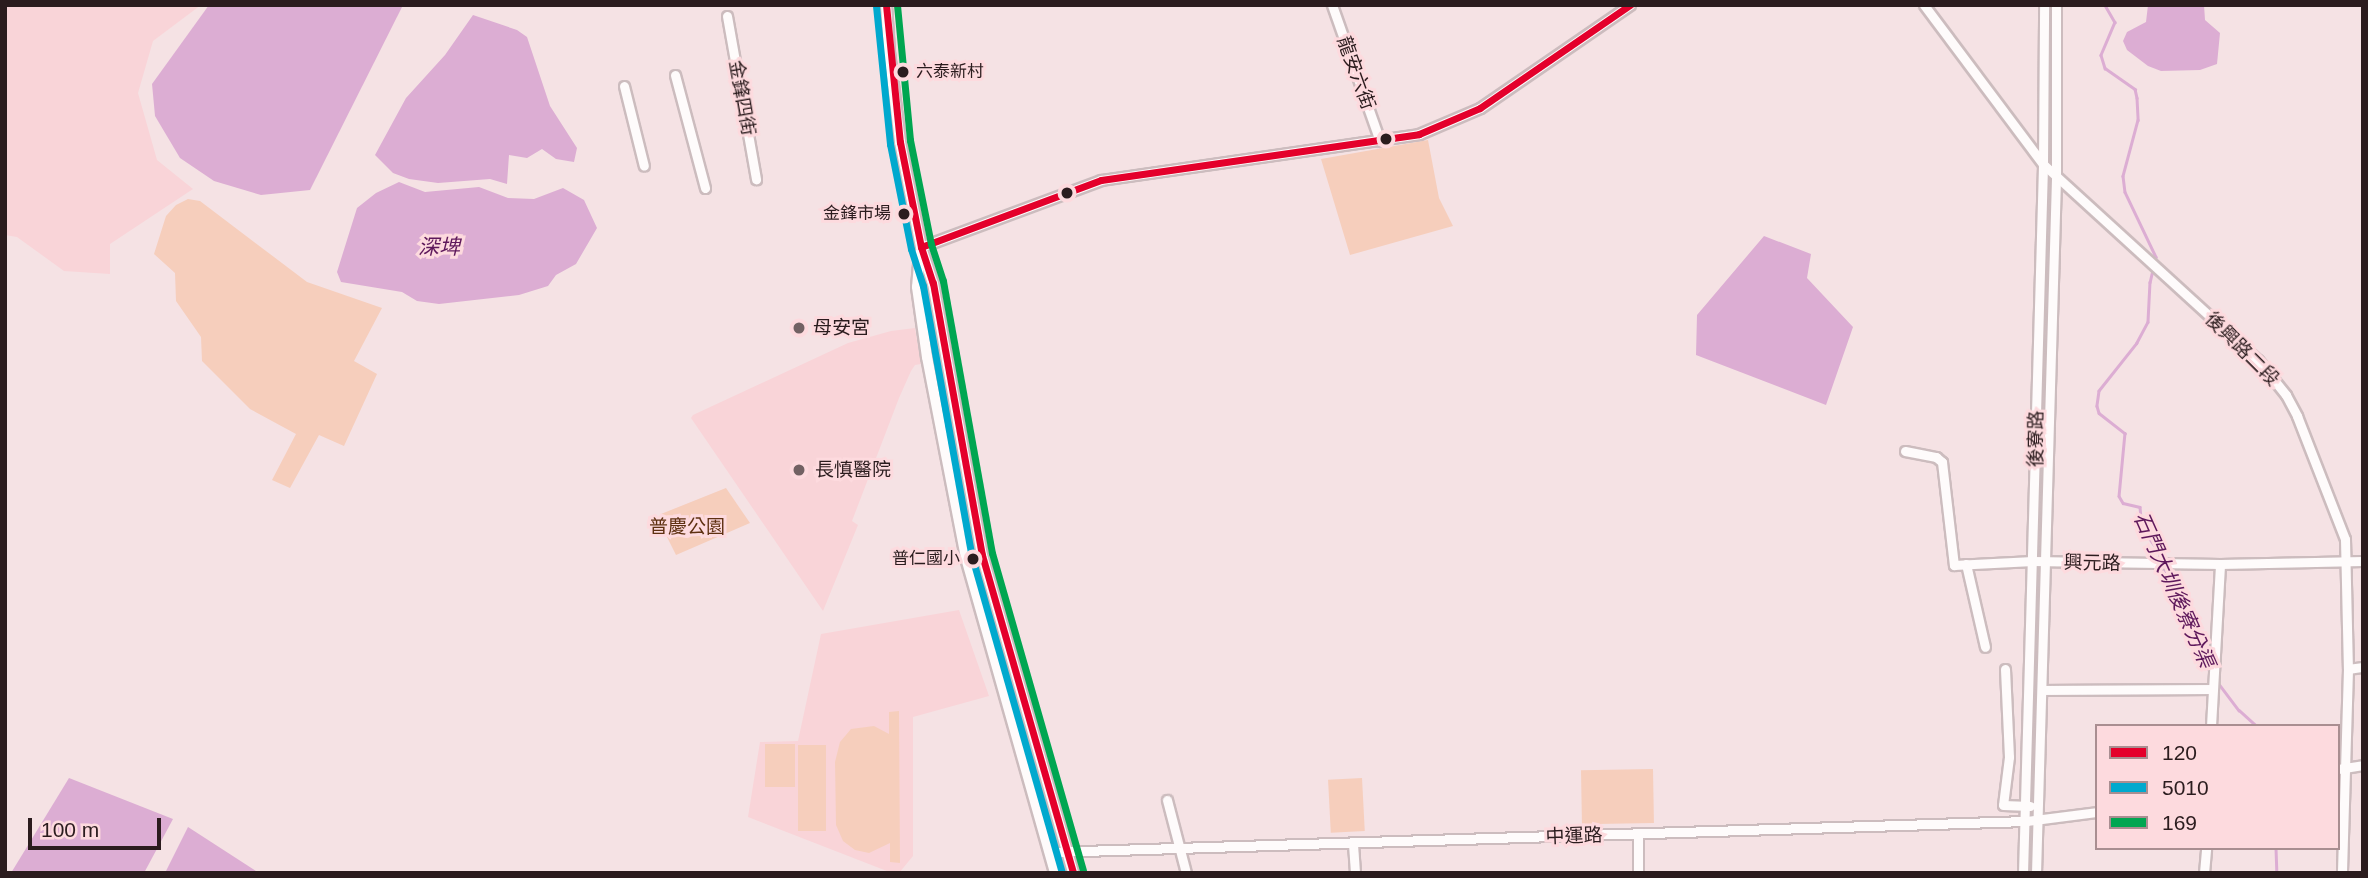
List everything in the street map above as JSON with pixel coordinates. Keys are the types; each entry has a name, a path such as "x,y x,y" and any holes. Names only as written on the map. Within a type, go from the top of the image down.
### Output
{"main road":[{"path":"886,5 888,52 900,142 921,247 933,283 982,555 1073,873"},
{"path":"921,247 918,287 926,357 966,558 1055,873"}],"street":[{"name":"龍安六街","path":"1332,5 1380,141"},
{"path":"921,247 1101,180 1419,134 1480,108 1630,5"},
{"name":"後興路二段","path":"1924,5 2043,164 2249,352 2273,377 2297,416 2345,539 2348,670 2343,768 2342,873"},
{"name":"後寮路","path":"2023,873 2027,806 2043,164 2044,5"},
{"name":"後寮路","path":"2036,873 2056,177 2056,5"},
{"name":"金鋒四街","path":"727,16 756,179"},
{"path":"675,75 705,188"},
{"path":"624,86 644,166"},
{"name":"興元路","path":"1905,451 1936,457 1942,462 1951,559 1954,565 2033,561 2220,564 2363,561"},
{"path":"1966,564 1985,647"},
{"path":"2211,724 2210,690 2220,564"},
{"path":"2348,670 2363,667"},
{"path":"2005,669 2009,757 2003,805 2040,806"},
{"path":"2043,690 2210,690"},
{"path":"2343,768 2363,765"},
{"path":"1167,800 1186,873"},
{"name":"中運路","path":"1051,852 2039,821 2095,812"},
{"path":"1638,834 1638,873"},
{"path":"1353,844 1355,873"},
{"path":"2204,873 2206,850"}],"shaded area":[{"path":"5,5 201,5 153,41 138,93 157,160 193,189 110,244 110,274 64,271 17,237 5,235"},
{"name":"長慎醫院","path":"915,328 921,364 915,365 911,371 899,398 852,521 858,525 823,611 691,418 848,343 891,331"},
{"name":"普仁國小","path":"959,610 989,696 913,717 913,856 899,873 892,873 748,817 760,742 798,741 821,634"}],"green space":[{"path":"1428,140 1439,198 1453,226 1350,255 1321,159"},
{"path":"188,199 200,201 307,282 382,308 354,361 377,374 344,446 319,435 290,488 272,480 296,434 250,409 202,361 201,337 176,301 175,273 154,254 166,216 176,205"},
{"name":"普慶公園","path":"726,488 750,523 676,555 658,519 661,514"},
{"path":"899,711 900,863 890,862 890,843 869,853 855,850 843,841 836,825 835,762 840,742 851,729 874,726 889,734 889,712"},
{"path":"765,744 795,744 795,787 765,787"},
{"path":"798,745 826,745 826,831 798,831"},
{"path":"1653,769 1654,823 1582,824 1581,770"},
{"path":"1362,778 1365,831 1331,833 1328,780"}],"water":[{"path":"209,5 403,5 310,190 261,195 214,181 180,158 155,116 152,84"},
{"path":"2148,5 2204,5 2205,20 2220,33 2217,64 2200,70 2161,71 2148,66 2127,50 2123,41 2127,32 2146,22"},
{"name":"深埤","path":"473,15 517,30 527,37 550,106 577,148 574,162 556,159 542,149 527,158 509,155 507,184 490,179 438,183 409,179 393,173 375,155 406,98 445,55"},
{"name":"深埤","path":"399,182 425,192 479,187 508,198 534,199 563,188 584,200 597,228 576,264 556,275 548,286 519,295 439,304 417,301 402,292 341,282 337,272 357,208 376,193"},
{"path":"1764,236 1811,254 1807,278 1853,327 1826,405 1696,355 1697,315"},
{"path":"69,778 173,819 144,873 11,873"},
{"path":"188,827 259,873 165,873"}],"waterway":[{"name":"石門大圳後寮分渠","path":"2105,5 2115,22 2101,55 2105,68 2135,89 2137,98 2138,120 2123,176 2125,192 2156,257 2150,282 2148,322 2137,343 2099,391 2097,406 2099,413 2125,433 2119,496 2123,503 2140,507 2142,528 2159,551 2161,560"},
{"name":"石門大圳後寮分渠","path":"2162,567 2210,672"},
{"name":"石門大圳後寮分渠","path":"2216,680 2239,710 2255,724"},
{"name":"石門大圳後寮分渠","path":"2276,850 2277,873"}],"transit line":[{"name":"120","path":"886,5 900,142 921,247 933,283 982,555 1073,873"},
{"name":"169","path":"897,5 910,140 931,244 943,281 992,553 1083,870"},
{"name":"120","path":"921,247 1101,180 1419,134 1480,108 1630,5"},
{"name":"5010","path":"876,6 890,144 911,249 923,286 972,557 1062,873"}],"place":[{"name":"六泰新村","path":"903,72"},
{"name":"金鋒市場","path":"904,214"},
{"name":"母安宮","path":"799,328"},
{"name":"長慎醫院","path":"799,470"},
{"name":"普仁國小","path":"973,559"}]}
